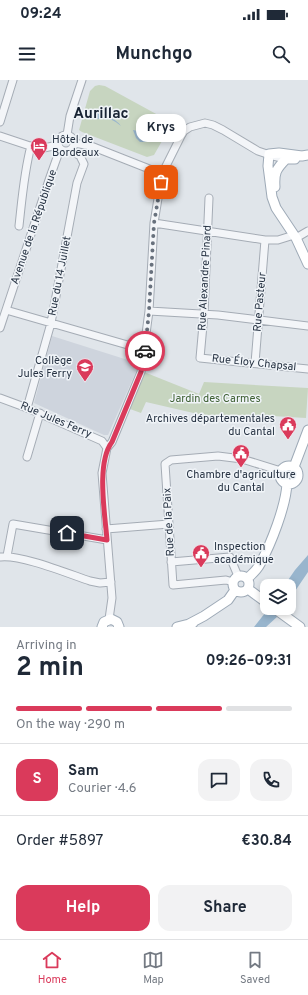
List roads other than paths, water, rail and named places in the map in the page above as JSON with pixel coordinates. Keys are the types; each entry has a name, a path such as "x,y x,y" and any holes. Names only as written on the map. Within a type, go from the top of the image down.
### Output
{"main road":[{"path":"295,236 276,208 272,197 268,166 269,154 279,153 302,156 308,155"},
{"path":"308,161 286,159 277,168 275,177 275,187 278,200 308,264"},
{"path":"294,467 308,430"},
{"path":"288,466 294,467 298,473 298,478 292,483 287,483 282,480 281,471 288,466"},
{"path":"182,626 204,616 228,600 236,585 244,576 248,578 260,565 277,525 285,499 287,483"},
{"path":"236,585 242,592 248,589 250,584 248,578"},
{"path":"182,626 202,624 230,603 235,598 236,585"},
{"path":"248,589 260,598"},
{"path":"283,615 295,626"},
{"path":"103,624 114,620 120,626"}],"street":[{"path":"0,122 13,80"},
{"path":"67,135 70,116 82,80"},
{"path":"103,624 112,598 102,473 107,448 112,442 141,372 149,311 154,223 162,174 184,131 195,125 204,123 213,125 223,130 258,151 286,159"},
{"path":"67,135 71,137 72,146"},
{"path":"59,147 59,137 67,135"},
{"path":"0,136 39,149 59,147 65,151 72,146 91,146 145,166 162,174"},
{"path":"19,226 26,166 31,146"},
{"name":"Rue du 14 Juillet","path":"27,408 51,323 77,184 84,164 72,146"},
{"name":"Avenue de la République","path":"0,328 59,147"},
{"path":"145,166 157,166 167,162"},
{"name":"Rue Alexandre Pinard","path":"200,358 204,314 209,198"},
{"path":"154,223 265,240 278,240 308,231"},
{"name":"Rue Pasteur","path":"255,363 265,240"},
{"path":"6,310 145,350"},
{"path":"149,311 204,314 308,326"},
{"name":"Rue Éloy Chapsal","path":"200,358 308,369"},
{"name":"Rue Jules Ferry","path":"0,398 40,413 102,441 107,448"},
{"path":"27,457 40,413"},
{"name":"Rue de la Paix","path":"236,585 226,580 173,585 165,464 171,460 218,456 242,459 281,471"},
{"path":"107,540 12,524 4,556 34,562 90,581 100,583 111,582"},
{"path":"106,528 169,524"},
{"path":"171,562 230,557 236,585"}],"water":[{"path":"95,112 99,113 101,117 115,120 121,126 115,121 109,119 95,119 93,114"},
{"path":"148,123 154,130 153,136 146,142 140,142 136,138 133,130 138,131"},
{"path":"308,555 308,572 296,590 296,579 289,579"},
{"path":"263,615 279,615 266,627 254,627"}],"place":[{"name":"Hôtel de Bordeaux","path":"39,161"},
{"name":"Krys","path":"161,182"},
{"name":"Collège Jules Ferry","path":"85,382"},
{"name":"Archives départementales du Cantal","path":"288,440"},
{"name":"Chambre d'agriculture du Cantal","path":"241,468"},
{"name":"Inspection académique","path":"201,568"}],"district":[{"name":"Aurillac","path":"101,114"}],"park label":[{"name":"Jardin des Carmes","path":"215,399"}]}
